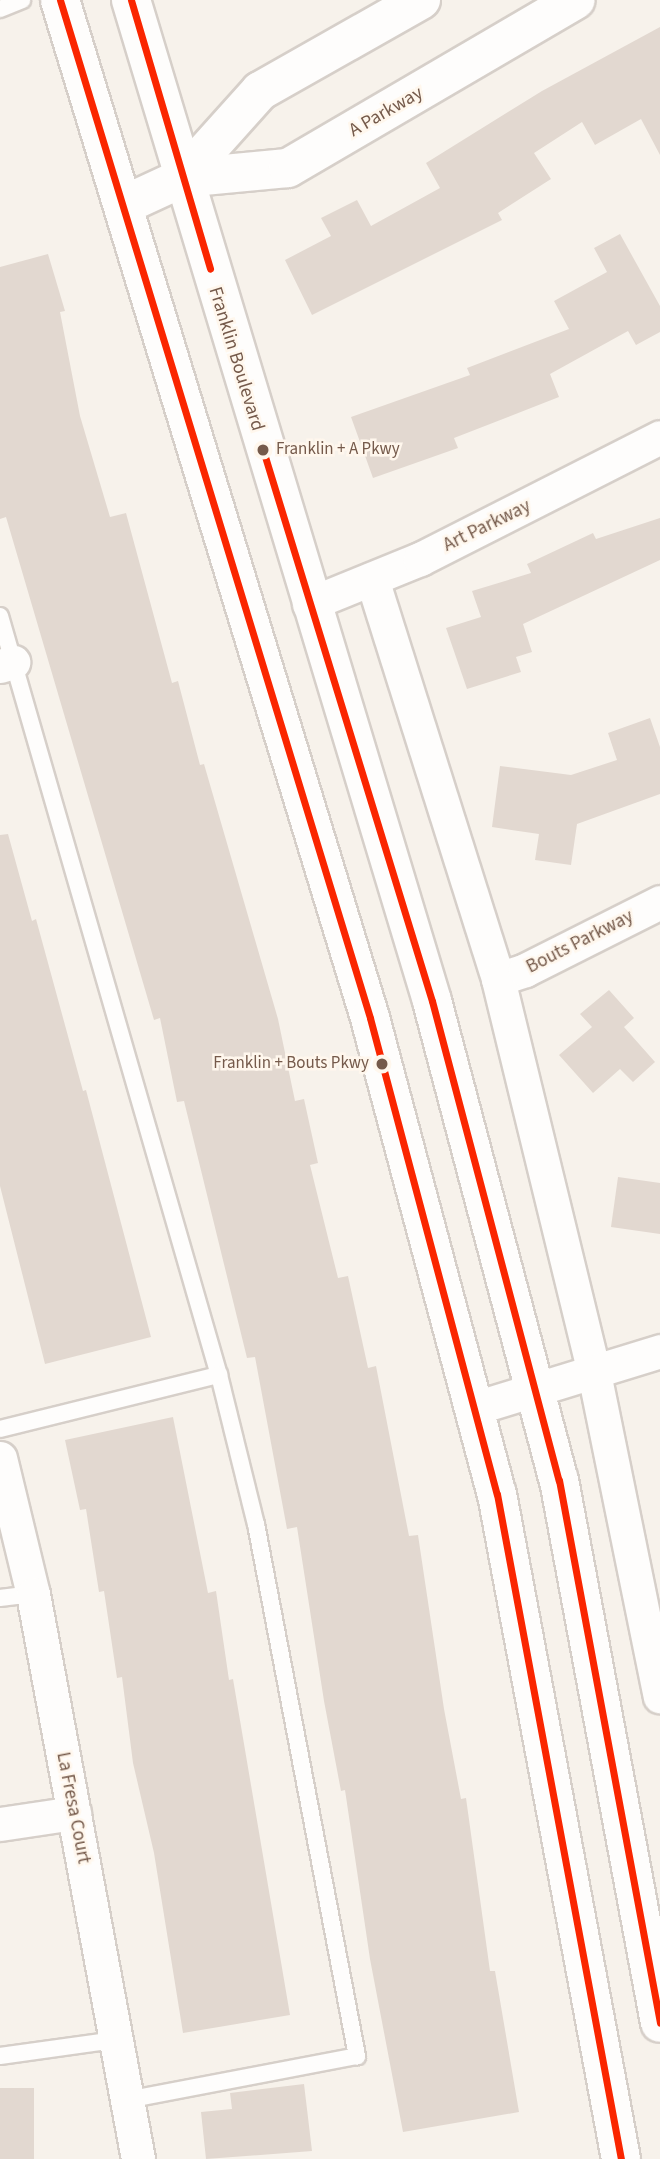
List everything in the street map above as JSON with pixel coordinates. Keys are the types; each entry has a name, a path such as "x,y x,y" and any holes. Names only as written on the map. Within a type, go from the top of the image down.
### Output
{"main road":[{"name":"A Parkway","path":"183,177 260,91 421,0"},
{"name":"A Parkway","path":"126,204 183,177 288,168 575,0"},
{"name":"Franklin Boulevard","path":"134,8 309,604 432,1001 559,1480 660,2022"},
{"path":"65,16 126,204 370,1018 472,1409 497,1494 621,2159"}],"street":[{"name":"Art Parkway","path":"309,604 372,579 660,437"},
{"path":"372,579 498,979 594,1373 660,1696"},
{"name":"Bouts Parkway","path":"498,979 524,970 660,902"},
{"path":"472,1409 534,1393 660,1351"},
{"name":"La Fresa Court","path":"0,1458 33,1594 138,2159"},
{"path":"0,1824 74,1813"}],"lane":[{"path":"0,9 22,0"},
{"path":"0,616 7,664 219,1375 256,1524 357,2056 127,2100"},
{"path":"0,1429 219,1375"},
{"path":"0,1598 33,1594"},
{"path":"0,2056 116,2040"}],"building":[{"path":"660,27 660,155 641,119 595,145 582,122 534,153 551,179 498,213 502,220 312,315 285,260 331,236 321,218 357,200 371,226 440,188 426,163 542,91"},
{"path":"620,234 660,306 660,332 636,345 628,331 550,374 559,397 454,438 458,448 373,478 351,417 470,375 467,368 569,329 554,301 607,272 594,248"},
{"path":"48,254 65,311 60,312 80,416 110,517 126,513 172,683 178,681 200,765 204,764 278,1019 295,1101 304,1099 318,1163 310,1165 338,1278 348,1276 368,1368 376,1366 409,1536 418,1535 444,1709 461,1799 466,1798 490,1971 495,1971 519,2112 403,2132 370,1959 345,1790 341,1791 324,1701 297,1527 287,1529 255,1357 247,1358 184,1101 177,1102 160,1018 154,1020 6,517 0,519 0,267"},
{"path":"660,518 660,560 523,624 532,652 516,657 521,672 467,689 446,628 481,617 472,591 531,573 527,564 593,533 596,539"},
{"path":"650,718 660,747 660,794 577,824 571,865 535,860 539,834 492,827 500,766 571,775 617,760 608,733"},
{"path":"8,834 32,921 36,919 83,1091 86,1090 151,1337 45,1364 0,1186 0,835"},
{"path":"609,990 634,1018 624,1027 655,1062 633,1082 620,1069 593,1093 559,1055 592,1027 580,1014"},
{"path":"618,1177 660,1183 660,1234 611,1227"},
{"path":"173,1417 208,1593 216,1591 229,1680 233,1679 290,2015 183,2033 154,1853 133,1763 122,1677 117,1678 104,1591 99,1592 86,1509 80,1510 65,1440"},
{"path":"304,2084 312,2151 206,2159 201,2112 232,2109 230,2093"},
{"path":"0,2088 34,2088 34,2159 0,2159"}],"transit line":[{"path":"60,0 370,1018 497,1494 621,2159"},
{"path":"131,0 210,269"},
{"path":"263,450 432,1001 559,1480 660,2023"}],"place":[{"name":"Franklin + A Pkwy","path":"263,450"},
{"name":"Franklin + Bouts Pkwy","path":"382,1064"}]}
